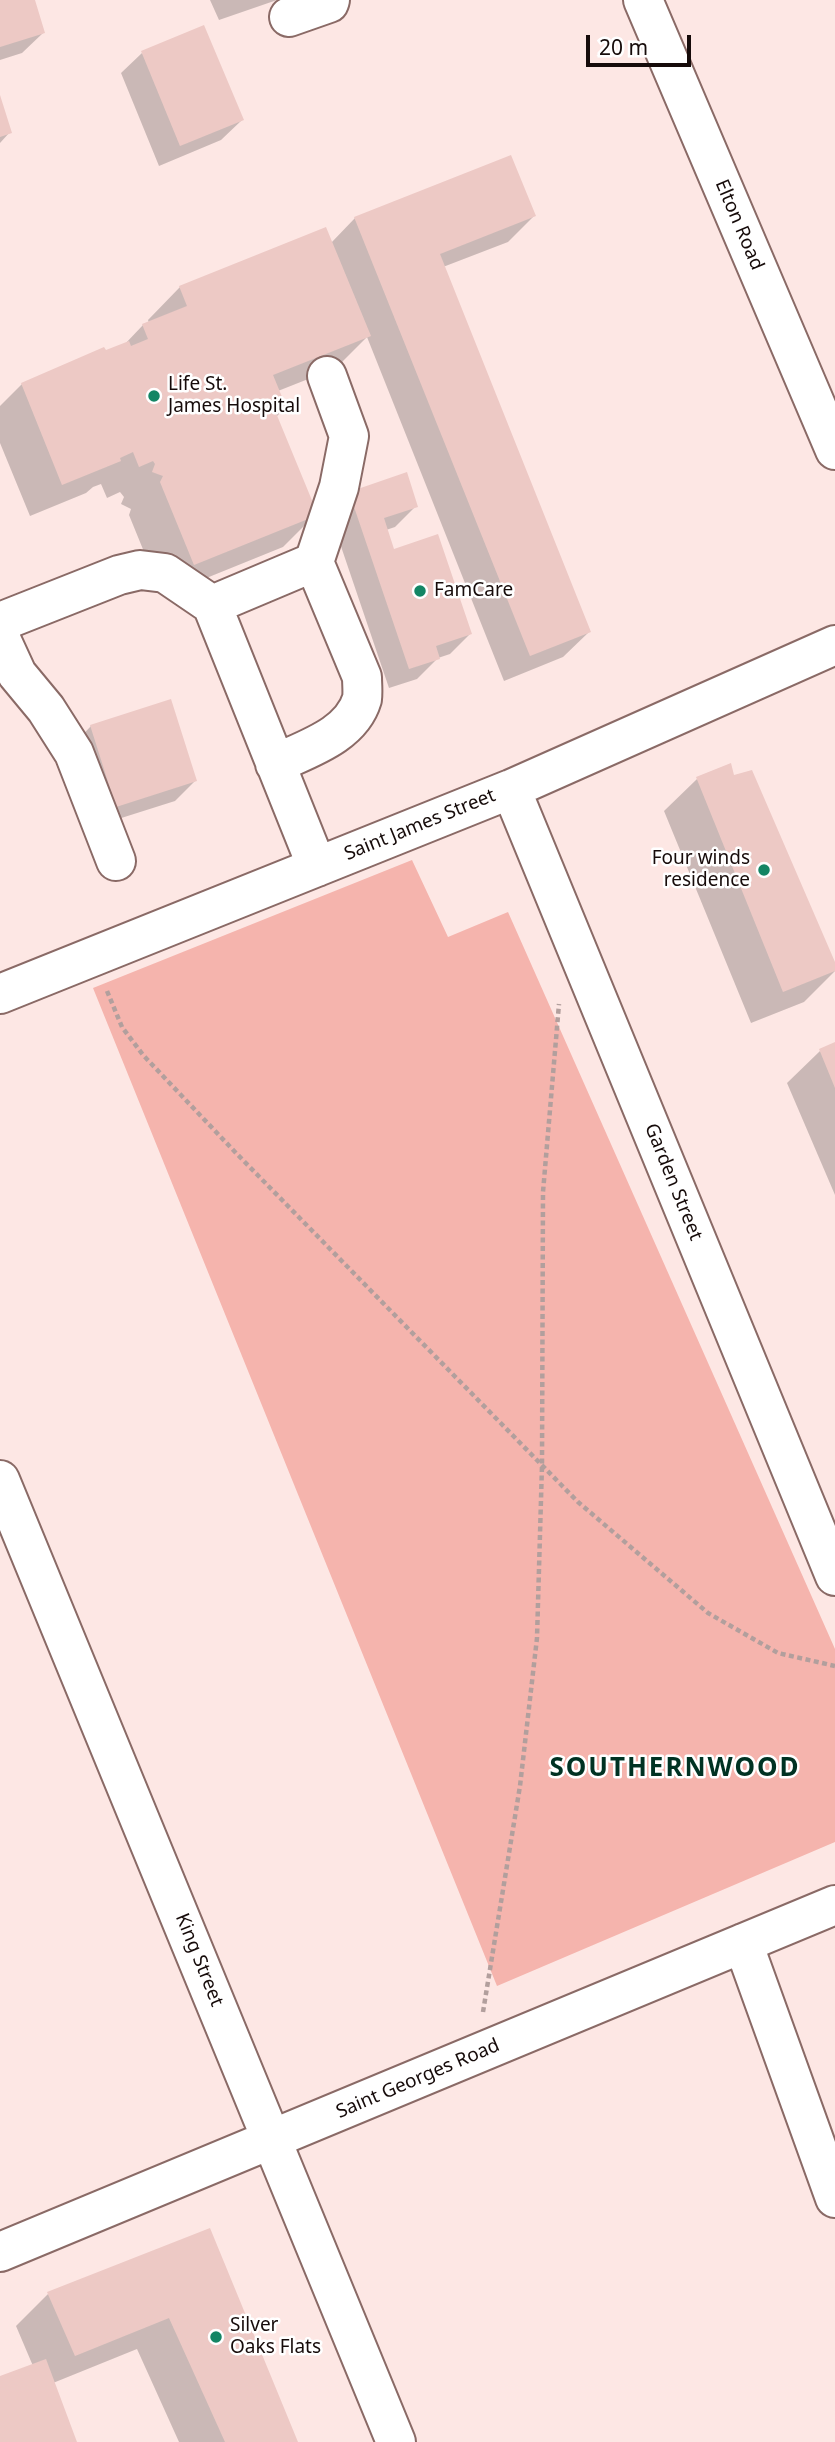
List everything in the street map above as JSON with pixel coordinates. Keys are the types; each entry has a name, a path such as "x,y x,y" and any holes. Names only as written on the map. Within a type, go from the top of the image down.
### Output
{"street":[{"path":"289,17 329,3 330,0"},
{"name":"Elton Road","path":"643,0 835,450"},
{"path":"275,764 335,734 355,715 362,697 362,677 314,562 339,487 349,436 327,376"},
{"path":"212,605 314,562"},
{"path":"0,622 119,575 140,570 166,573 212,605 317,867"},
{"path":"0,637 17,674 46,709 74,753 116,861"},
{"name":"Saint James Street","path":"0,994 510,789 835,645"},
{"name":"Garden Street","path":"510,789 835,1576"},
{"name":"King Street","path":"0,1480 396,2442"},
{"name":"Saint Georges Road","path":"0,2252 835,1905"},
{"path":"743,1943 835,2198"}],"path":[{"path":"93,957 122,1027 143,1055 578,1502 708,1613 778,1653 835,1666"},
{"path":"477,2055 520,1786 537,1638 543,1192 560,996"}],"shaded area":[{"path":"412,860 448,937 508,912 835,1649 835,1842 497,1986 93,988"}],"building":[{"path":"0,0 35,0 45,33 0,47"},
{"path":"204,25 244,120 180,146 141,51"},
{"path":"0,95 12,133 0,137"},
{"path":"511,155 536,216 440,254 591,632 530,656 354,217"},
{"name":"Life St. James Hospital","path":"326,227 371,336 273,375 287,409 276,413 318,515 194,565 160,482 163,476 152,472 155,464 153,461 139,467 133,452 120,458 121,461 62,485 21,383 104,347 106,350 129,341 131,346 148,339 142,324 187,306 179,286"},
{"name":"FamCare","path":"407,472 418,507 384,518 394,549 438,534 472,634 436,646 440,659 409,669 349,492"},
{"path":"171,699 197,781 116,807 90,725"},
{"name":"Four winds residence","path":"731,763 734,775 752,770 835,962 835,971 783,992 696,777"},
{"path":"835,1042 835,1088 819,1049"},
{"name":"Silver Oaks Flats","path":"210,2228 298,2442 225,2442 169,2318 75,2356 47,2292"},
{"path":"46,2359 77,2442 0,2442 0,2376"}],"place":[{"name":"Life St. James Hospital","path":"154,396"},
{"name":"FamCare","path":"420,591"},
{"name":"Four winds residence","path":"764,870"},
{"name":"Silver Oaks Flats","path":"216,2337"}],"district":[{"name":"SOUTHERNWOOD","path":"675,1769"}]}
